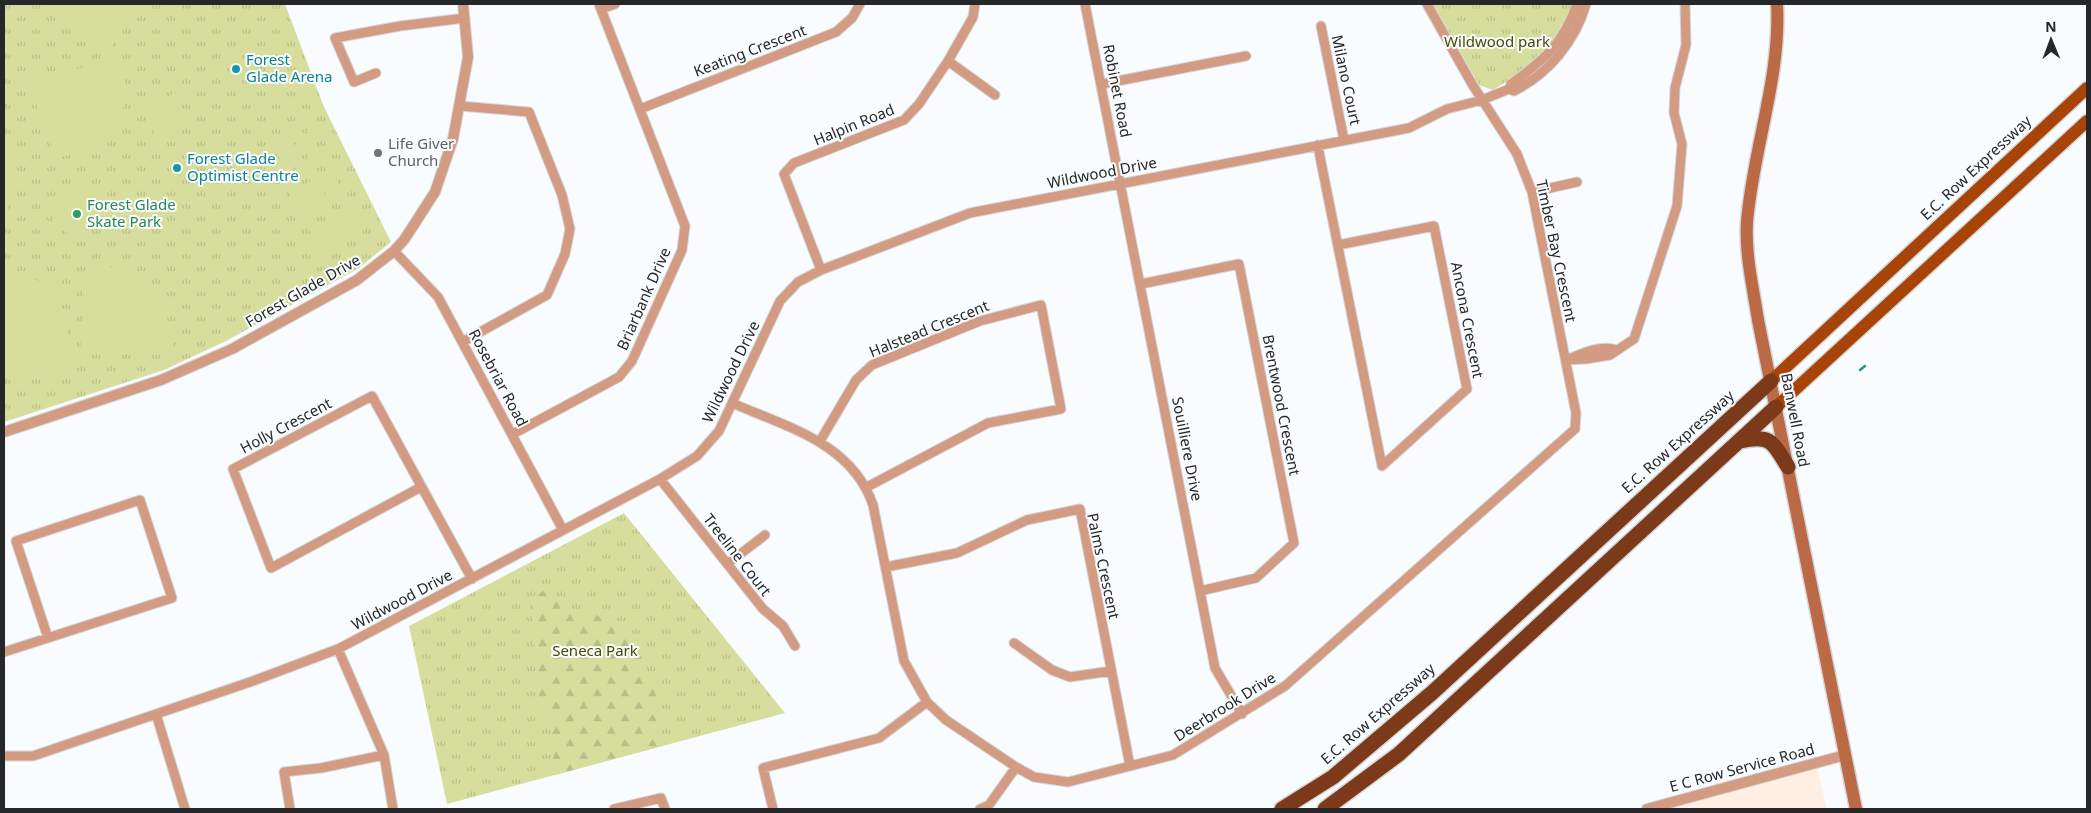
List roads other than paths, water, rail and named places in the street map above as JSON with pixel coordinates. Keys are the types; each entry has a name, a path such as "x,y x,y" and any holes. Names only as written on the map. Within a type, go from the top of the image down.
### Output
{"highway":[{"name":"E.C. Row Expressway","path":"1282,809 1333,777 1432,692 1771,381"},
{"path":"1325,809 1399,754 1776,407"},
{"path":"1738,442 1755,438 1767,439 1775,446 1788,467"}],"main road":[{"name":"Banwell Road","path":"1771,4 1776,34"},
{"name":"Banwell Road","path":"1777,4 1778,21 1775,54 1751,191 1746,237 1757,313 1856,809"},
{"name":"E.C. Row Expressway","path":"1771,381 2087,88"},
{"path":"1776,407 2087,121"}],"street":[{"name":"Forest Glade Drive","path":"4,432 161,380 232,349 357,280 394,251 404,240 435,192 454,139 468,47 463,4"},
{"path":"600,6 615,4"},
{"name":"Keating Crescent","path":"640,109 836,32 852,18 860,4"},
{"name":"Halpin Road","path":"821,270 784,174 794,163 904,120 919,104 948,61 973,17 975,4"},
{"name":"Robinet Road","path":"1085,4 1121,183"},
{"name":"Timber Bay Crescent","path":"1427,4 1435,22 1517,154 1532,192 1566,360"},
{"path":"1509,90 1511,84 1544,60 1564,33 1576,4"},
{"name":"Wildwood Drive","path":"4,756 33,756 253,682 338,649 660,479 697,456 719,431 780,301 798,282 821,270 970,213 1409,128 1447,109 1482,100 1509,90 1514,91 1528,84 1551,64 1572,39 1586,4"},
{"path":"1566,360 1585,352 1608,347 1616,350 1634,339 1677,206 1682,144 1674,113 1675,88 1686,45 1685,4"},
{"name":"Briarbank Drive","path":"513,434 619,378 632,361 682,250 685,226 600,6"},
{"path":"376,73 354,82 335,38 400,26 465,18"},
{"name":"Milano Court","path":"1321,26 1344,140"},
{"path":"1102,84 1246,56"},
{"path":"948,61 995,95"},
{"path":"460,106 529,112 562,195 570,229 565,254 547,295 464,342"},
{"name":"Ancona Crescent","path":"1318,145 1382,466 1467,389 1434,226 1338,245"},
{"path":"1532,192 1577,182"},
{"name":"Souilliere Drive","path":"1121,183 1215,668 1242,714"},
{"name":"Rosebriar Road","path":"394,251 438,297 464,342 563,530"},
{"name":"Brentwood Crescent","path":"1141,284 1239,264 1294,543 1256,578 1200,591"},
{"name":"Halstead Crescent","path":"820,441 856,380 872,365 980,321 1041,305 1061,409 988,423 867,486"},
{"name":"Deerbrook Drive","path":"732,403 820,441 849,462 867,486 886,567 904,660 927,702 946,720 1016,767 1034,777 1068,782 1173,755 1286,686 1575,429 1576,413 1566,360"},
{"name":"Holly Crescent","path":"421,487 271,568 233,469 372,396 472,578"},
{"name":"Treeline Court","path":"660,479 763,609 783,626 795,646"},
{"path":"4,652 48,638 172,598 140,500 16,541 48,638"},
{"name":"Palms Crescent","path":"886,567 957,553 1027,520 1080,509 1130,766"},
{"path":"727,564 765,534"},
{"path":"1014,643 1052,670 1070,677 1111,671"},
{"path":"338,649 384,755 393,809"},
{"path":"773,809 763,768 879,738 927,702"},
{"path":"156,714 185,809"},
{"path":"290,809 284,772 321,768 384,755"},
{"name":"E C Row Service Road","path":"1647,809 1844,755"},
{"path":"980,809 989,805 1016,767"},
{"path":"614,809 661,798 665,809"}],"waterway":[{"path":"1860,370 1865,366"}],"place":[{"name":"Forest Glade Arena","path":"236,69"},
{"name":"Life Giver Church","path":"378,153"},
{"name":"Forest Glade Optimist Centre","path":"177,168"},
{"name":"Forest Glade Skate Park","path":"77,214"}],"park label":[{"name":"Wildwood park","path":"1497,42"},
{"name":"Seneca Park","path":"595,651"}]}
